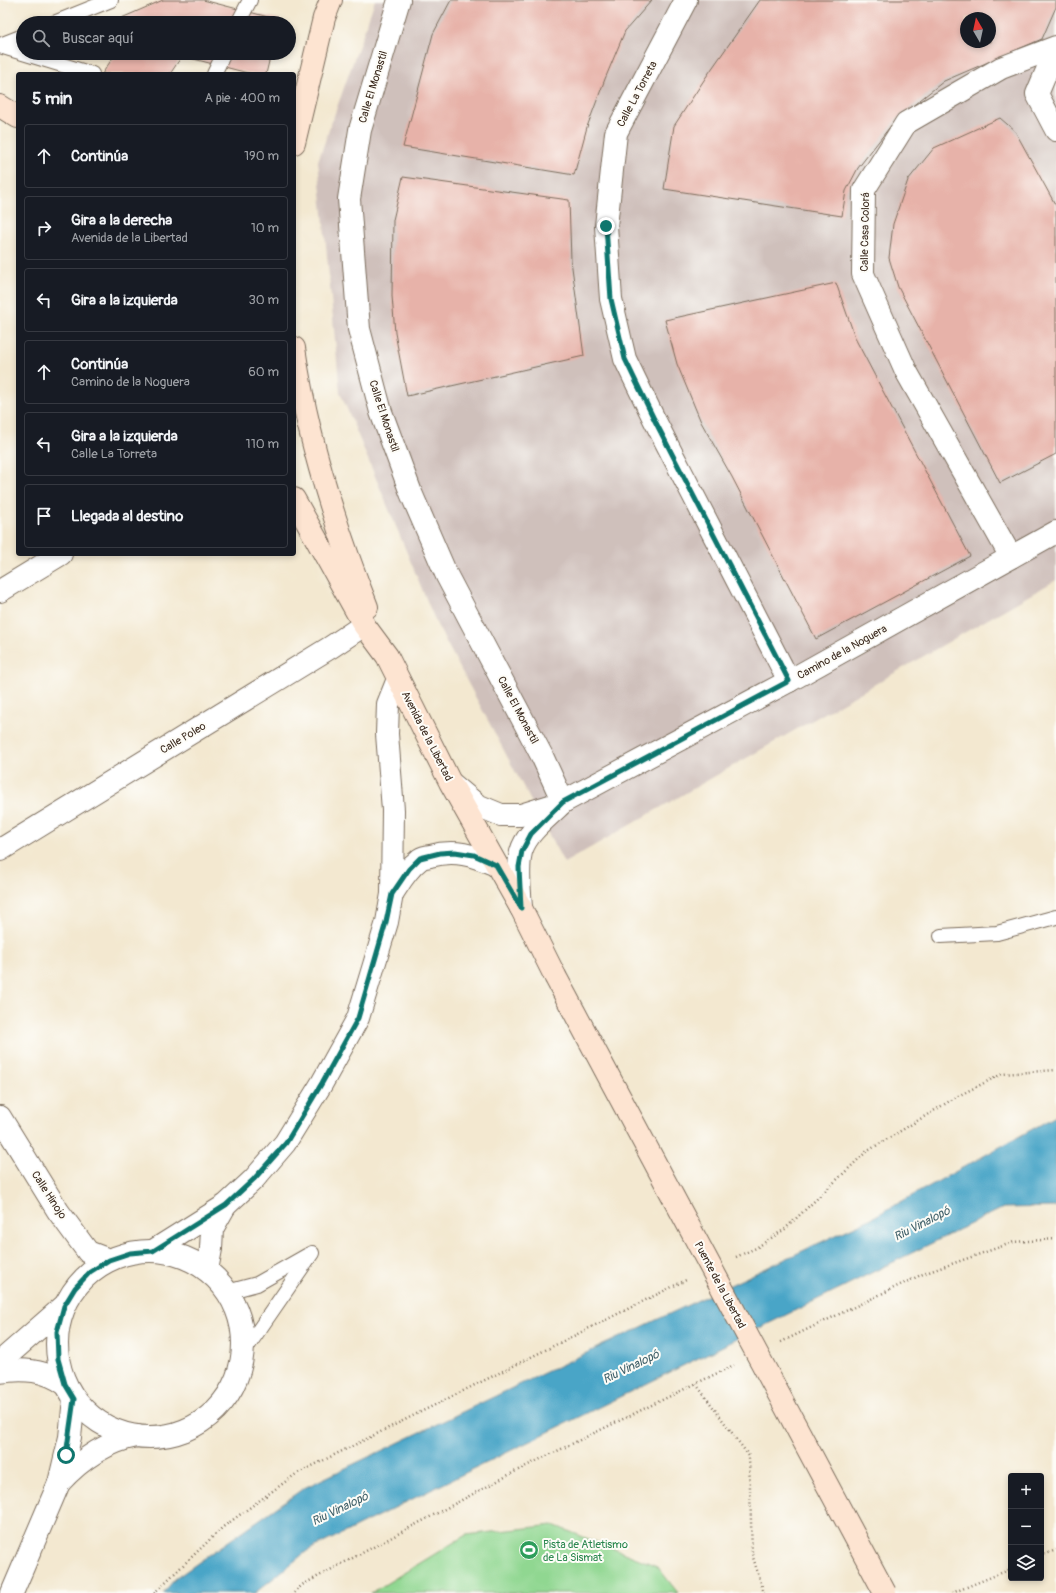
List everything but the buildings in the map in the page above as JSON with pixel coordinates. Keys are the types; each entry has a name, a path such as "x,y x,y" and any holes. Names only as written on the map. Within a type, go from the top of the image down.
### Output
{"street":[{"path":"296,132 324,18 331,0"},
{"name":"Calle El Monastil","path":"399,0 360,130 349,199 359,329 381,412 411,493 447,576 542,756 563,802"},
{"name":"Calle La Torreta","path":"686,0 616,133 606,226 611,299 628,366 657,426 789,681"},
{"path":"1056,48 1037,94 1056,130"},
{"name":"Calle Casa Colorá","path":"1011,557 906,371 863,274 864,190 906,123 1001,68 1056,48"},
{"path":"0,106 16,116"},
{"path":"296,360 306,419 328,498 344,546 387,656"},
{"name":"Avenida de la Libertad","path":"296,503 364,625 387,656 450,782 521,908 555,976"},
{"name":"Camino de la Noguera","path":"563,802 789,681 1056,532"},
{"path":"0,591 59,556"},
{"name":"Calle Poleo","path":"0,850 331,647 364,625"},
{"path":"153,1251 226,1205 254,1179 286,1143 322,1083 358,1018 386,922 392,894 392,810 388,704 398,679"},
{"path":"450,782 477,805 501,815 522,815 563,802"},
{"path":"521,908 519,867 522,851 531,834 563,802"},
{"path":"392,894 409,869 420,858 440,853 455,852 474,855 496,865"},
{"name":"Puente de la Libertad","path":"555,976 885,1593"},
{"name":"Calle Hinojo","path":"0,1117 58,1211 88,1252 109,1260"},
{"path":"207,1270 211,1249 212,1229 226,1205"},
{"path":"12,1593 59,1482 70,1437 70,1392 58,1359 57,1332 64,1306 75,1288 90,1272 109,1260 130,1253 153,1251 182,1256 207,1270 227,1292 237,1311 242,1331 243,1353 235,1382 218,1407 195,1425 166,1435 137,1436 121,1439 76,1465 59,1482"},
{"path":"0,1362 64,1306"},
{"path":"0,1372 26,1370 54,1376 92,1417 113,1430 137,1436"}],"lane":[{"path":"71,16 110,0"},
{"path":"242,16 250,0"},
{"path":"0,46 16,39"},
{"path":"0,46 16,51"},
{"path":"46,60 85,72"},
{"path":"215,72 221,60"},
{"path":"941,936 997,933 1056,917"},
{"path":"227,1292 257,1284 312,1253 243,1353"}],"path":[{"path":"729,1260 756,1248 786,1229 866,1152 958,1096 1002,1074 1056,1070"},
{"path":"774,1346 923,1274 1014,1242 1056,1239"},
{"path":"154,1593 223,1527 296,1474 689,1279"},
{"path":"294,1593 302,1585 520,1469 738,1363"},
{"path":"696,1384 749,1456 752,1554 764,1593"},
{"path":"1044,1555 1056,1550"},
{"path":"952,1593 1008,1570"}],"shaded area":[{"path":"375,0 1056,0 1056,580 564,863 437,625 340,392 318,161"}],"green space":[{"name":"Pista de Atletismo de La Sismat","path":"553,1525 657,1566 678,1593 371,1593 466,1535"}],"water":[{"name":"Riu Vinalopó","path":"1056,1116 1056,1207 1003,1208 307,1551 255,1593 163,1593 175,1579 304,1488 868,1220"}],"place":[{"name":"Pista de Atletismo de La Sismat","path":"529,1550"}],"route":[{"path":"66,1455 70,1437 74,1399 65,1384 58,1359 57,1332 64,1306 75,1288 90,1272 109,1260 130,1253 153,1251 226,1205 254,1179 286,1143 322,1083 358,1018 386,922 392,894 409,869 420,858 440,853 455,852 474,855 496,865 521,908 519,867 522,851 531,834 563,802 789,681 654,419 625,359 611,299 606,226"}]}
